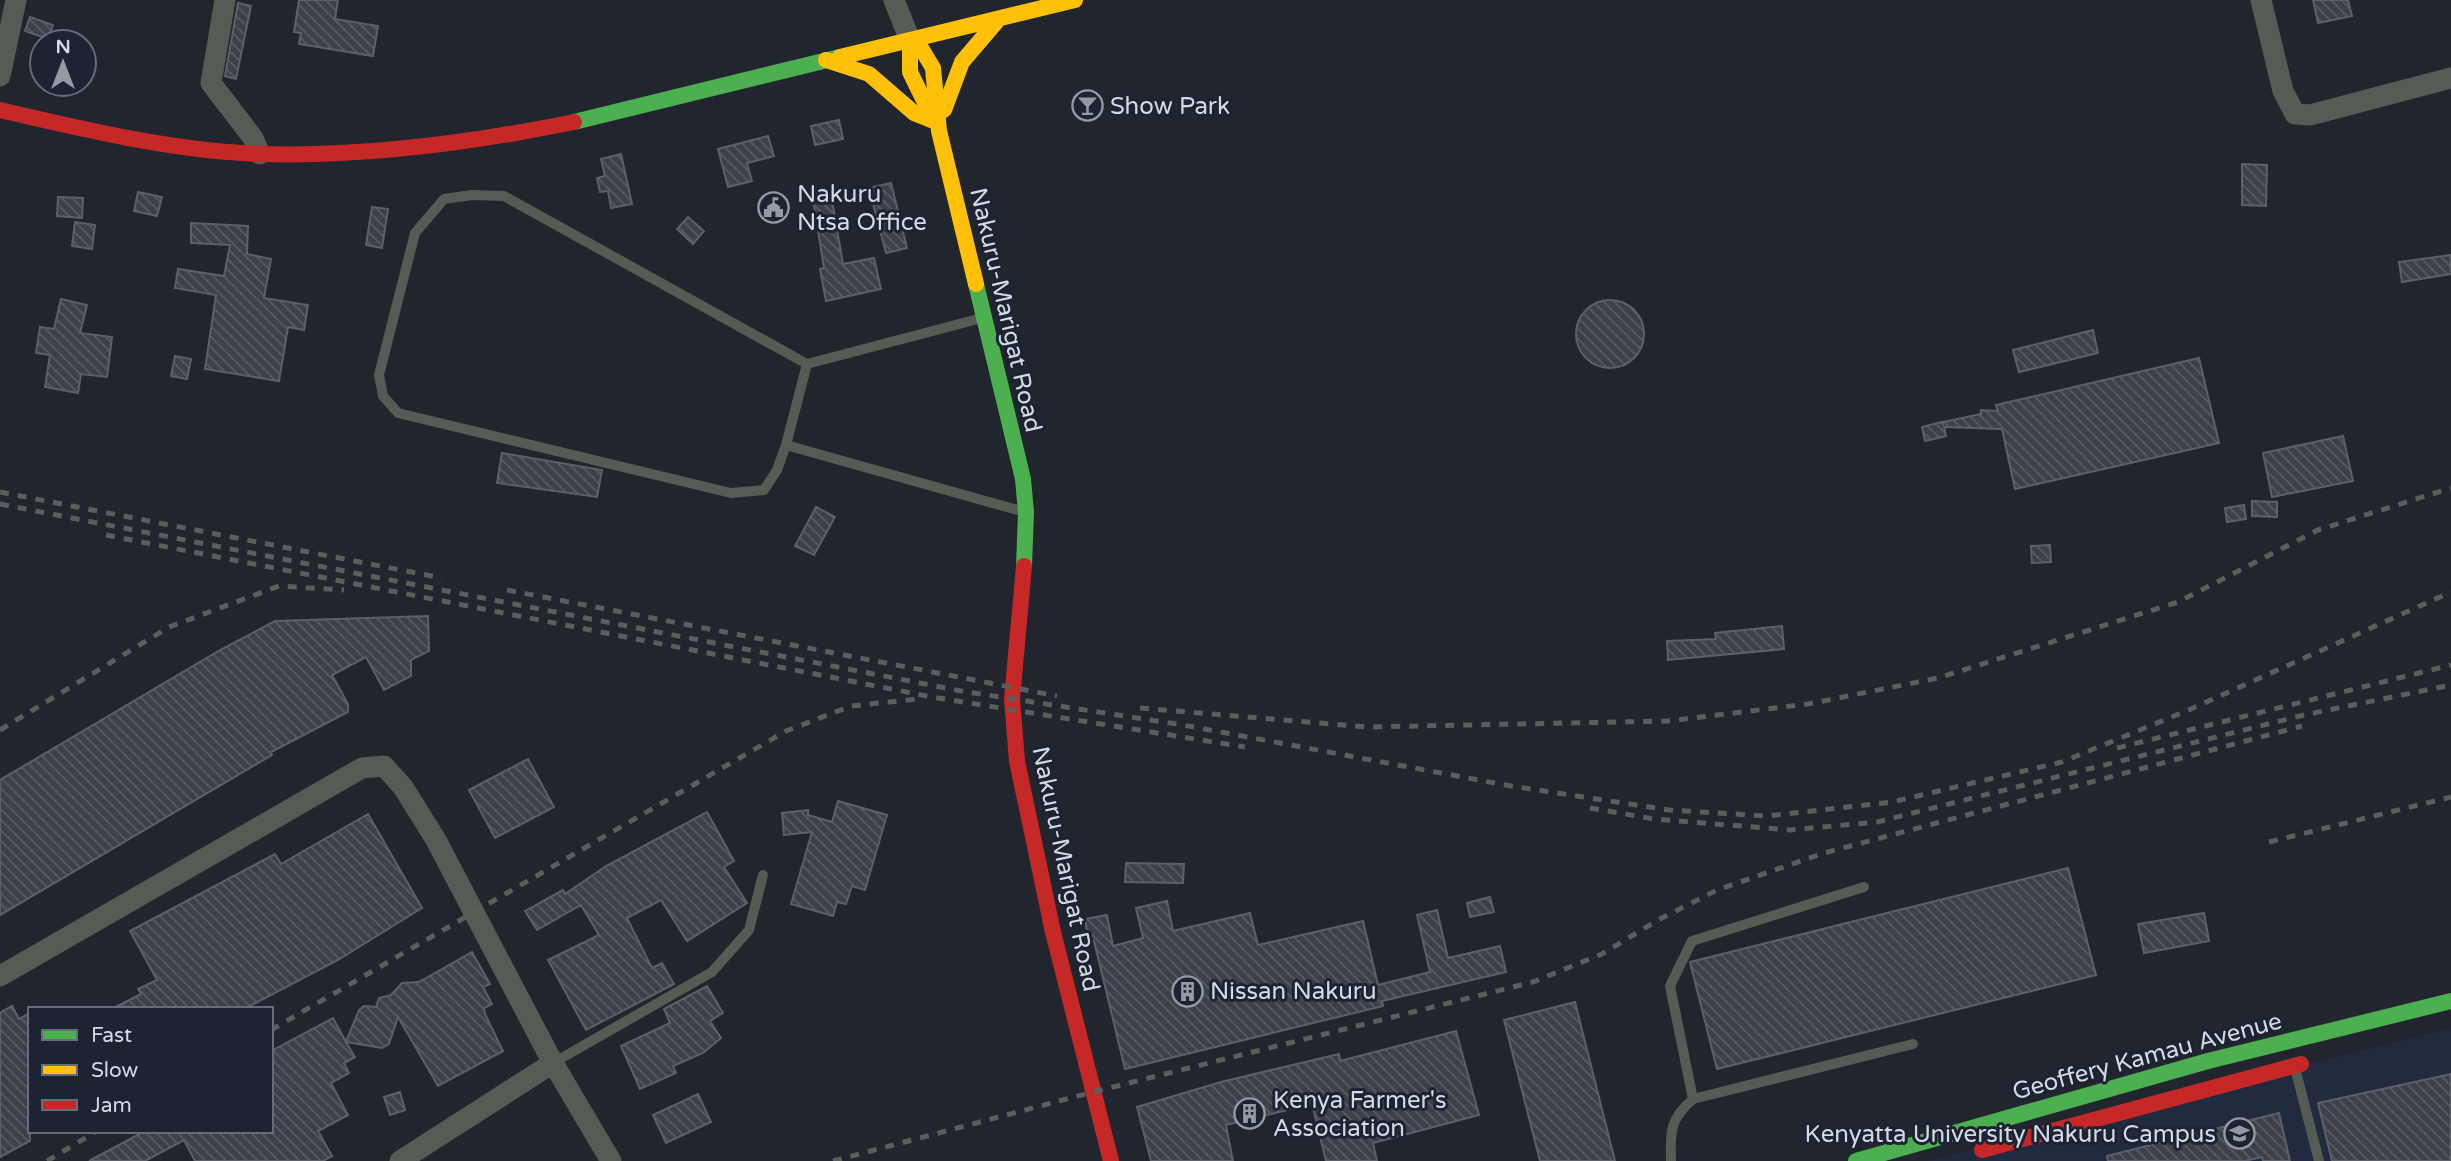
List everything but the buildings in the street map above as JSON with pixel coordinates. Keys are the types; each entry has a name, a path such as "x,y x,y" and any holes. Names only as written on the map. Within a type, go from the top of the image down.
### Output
{"main road":[{"path":"0,110 149,141 260,154 376,151 486,141 603,117 826,60 997,21 1030,7 1075,0"},
{"path":"826,60 869,74 915,113 937,125 962,62 997,21"},
{"name":"Nakuru-Marigat Road","path":"937,125 909,73 907,51 911,40 926,51 935,70 937,125 1023,479 1026,512 1024,580 1012,688 1017,761 1053,932 1111,1161"},
{"name":"Geoffery Kamau Avenue","path":"1856,1161 2208,1061 2451,1001"},
{"name":"Geoffery Kamau Avenue","path":"1960,1156 2320,1059"}],"street":[{"path":"0,76 16,0"},
{"path":"225,0 211,83 231,111 242,121 260,154"},
{"path":"894,0 911,40"},
{"path":"2261,0 2283,91 2295,114 2310,115 2451,78"},
{"path":"0,976 362,768 384,766 403,787 436,840 553,1063 611,1161"},
{"path":"400,1161 553,1063"}],"lane":[{"path":"807,365 777,470 764,490 732,493 398,413 383,396 379,376 415,233 444,199 472,195 504,197 807,365 984,317"},
{"path":"786,445 1026,512"},
{"path":"553,1063 712,972 749,930 763,875"},
{"path":"1693,1099 1670,986 1692,941 1864,887"},
{"path":"1671,1161 1670,1134 1677,1113 1693,1099 1913,1044"},
{"path":"2294,1066 2319,1161"}],"shaded area":[{"path":"2451,1028 2451,1161 1929,1161 1942,1157"}],"railway":[{"path":"1140,708 1367,727 1668,721 1808,704 1938,678 2178,602 2318,530 2451,488"},
{"path":"0,492 442,578"},
{"path":"0,504 961,691 1183,725 1511,786 1669,810 1767,816 1892,802 2062,762 2191,709 2451,592"},
{"path":"106,535 932,697 1245,747"},
{"path":"0,730 169,627 279,586 344,590"},
{"path":"507,590 1057,696"},
{"path":"2117,748 2451,665"},
{"path":"1590,808 1654,819 1790,830 1877,822 2304,715 2451,685"},
{"path":"273,1029 786,731 851,706 918,699"},
{"path":"833,1161 1093,1092 1533,982 1602,954 1658,920 1717,890 1824,853 2302,726"},
{"path":"2269,842 2451,797"},
{"path":"47,1161 94,1133"}],"traffic: fast":[{"path":"574,122 840,57"},
{"path":"976,284 1023,479 1026,512 1024,566"},
{"path":"1856,1161 2208,1061 2451,1001"}],"traffic: slow":[{"path":"910,40 1075,0"},
{"path":"944,110 962,62 997,21"},
{"path":"910,40 910,72 933,119"},
{"path":"840,57 910,40 921,48 933,68 939,131 976,284"},
{"path":"826,60 869,74 914,113 934,121"}],"traffic: jam":[{"path":"0,110 163,144 262,154 380,151 497,136 574,122"},
{"path":"1024,566 1012,699 1017,761 1053,932 1111,1161"},
{"path":"1982,1150 2301,1064"}],"place":[{"name":"Show Park","path":"1087,106"},
{"name":"Nakuru Ntsa Office","path":"774,208"},
{"name":"Nissan Nakuru","path":"1187,991"},
{"name":"Kenya Farmer's Association","path":"1250,1114"},
{"name":"Kenyatta University Nakuru Campus","path":"2239,1134"}]}
